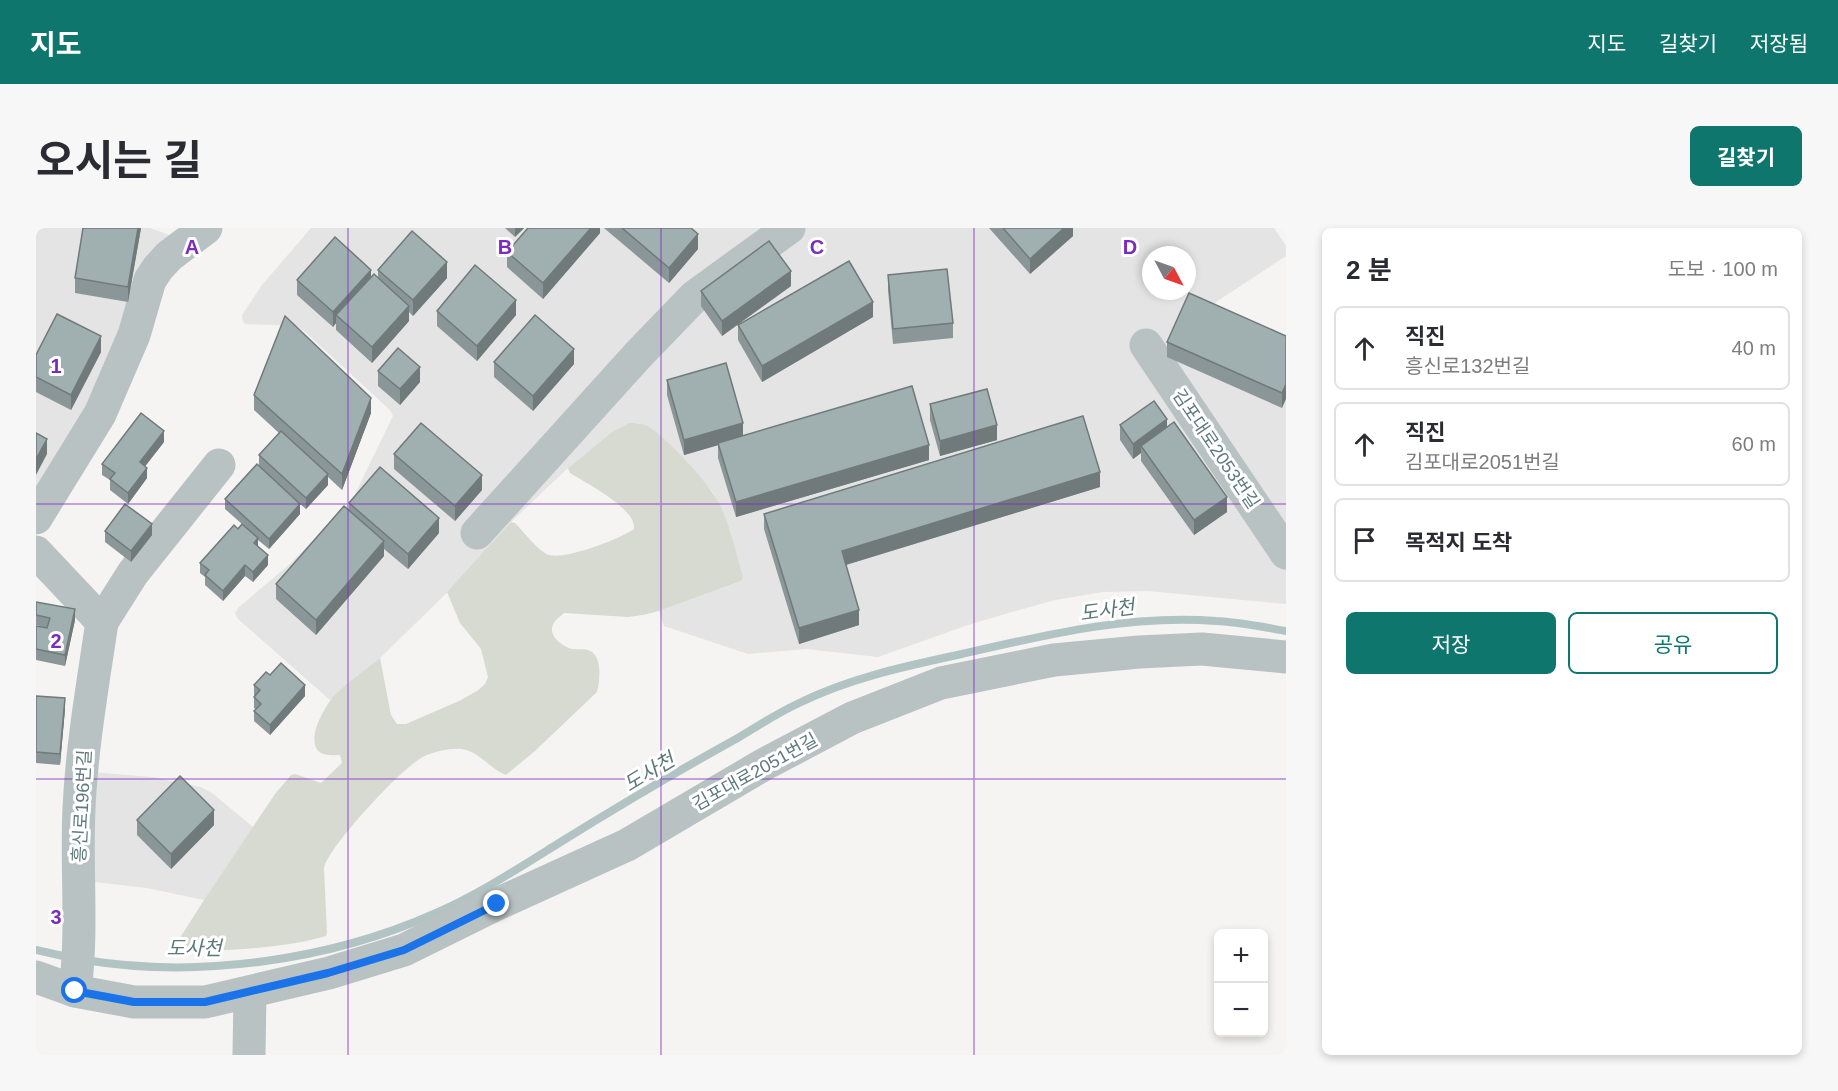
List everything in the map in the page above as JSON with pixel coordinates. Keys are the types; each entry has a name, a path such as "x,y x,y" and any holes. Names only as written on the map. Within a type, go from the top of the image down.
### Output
{"lane":[{"path":"36,518 100,414 134,335 150,280 170,256 206,228"},
{"path":"477,533 638,355 695,296 789,228"},
{"name":"김포대로2053번길","path":"1146,345 1286,553"},
{"name":"흥신로196번길","path":"77,971 80,784 88,710 102,622 133,573 219,465"},
{"path":"36,552 102,622"},
{"name":"김포대로2051번길","path":"36,976 77,971 134,1002 205,1002 328,973 404,950 497,904 627,845 763,765 852,718 941,683 1054,660 1139,652 1202,649 1286,657"},
{"path":"249,1055 250,992"}],"shaded area":[{"path":"36,228 150,228 183,240 133,316 36,504"},
{"path":"311,228 1274,228 1286,246 1286,256 1216,302 1212,309 1286,346 1286,604 1148,591 1103,592 1055,600 1005,614 878,657 806,649 748,654 664,626 659,611 741,581 732,540 712,491 658,434 638,423 629,423 612,432 568,468 511,522 457,583 380,658 330,700 238,619 235,613 292,562 352,500 393,416 390,410 304,331 296,326 246,324 243,322 242,315 262,285"},
{"path":"629,423 645,425 656,432 677,451 716,498 728,524 743,577 741,581 643,615 628,617 564,613 554,623 552,632 560,643 569,648 587,650 595,655 599,671 597,692 535,751 506,775 474,753 462,749 434,753 423,757 408,768 350,828 324,868 326,936 292,944 254,948 182,952 178,950 178,941 204,900 275,794 291,775 295,774 321,783 342,763 340,755 321,753 316,748 315,735 316,727 327,706 346,685 380,658 391,715 397,724 406,724 459,701 485,684 488,677 481,649 460,623 447,592 511,522 515,523 545,553 557,556 592,548 634,529 633,521 628,513 609,497 570,473 568,468 612,432"},
{"path":"90,772 152,777 201,787 212,793 253,827 204,900 147,888 86,881"}],"building":[{"path":"83,228 138,228 128,287 75,278"},
{"path":"528,228 591,228 543,283 507,252"},
{"path":"622,228 691,228 698,234 669,268"},
{"path":"1003,228 1064,228 1030,259"},
{"path":"412,231 447,262 413,300 378,270"},
{"path":"335,237 371,270 333,312 297,280"},
{"path":"769,241 791,271 722,321 701,291"},
{"path":"849,261 873,302 762,366 738,325"},
{"path":"475,265 516,300 477,346 437,311"},
{"path":"947,269 953,323 893,329 888,275"},
{"path":"374,274 409,306 372,347 336,315"},
{"path":"1196,296 1286,336 1286,384 1282,393 1167,342 1186,300 1196,300"},
{"path":"57,314 101,336 71,395 36,377 36,355"},
{"path":"535,315 574,349 533,396 494,362"},
{"path":"285,316 371,398 342,474 254,395"},
{"path":"398,348 420,367 400,389 378,371"},
{"path":"726,363 743,423 684,440 667,380"},
{"path":"912,386 929,445 736,502 718,443"},
{"path":"987,389 997,425 940,441 930,404"},
{"path":"1154,401 1167,419 1133,444 1120,425"},
{"path":"141,413 164,431 140,462 147,468 128,493 110,479 115,473 102,464"},
{"path":"1083,416 1100,472 842,551 859,610 799,628 764,514"},
{"path":"1174,422 1227,497 1194,520 1141,446"},
{"path":"421,423 482,475 455,506 394,454"},
{"path":"281,431 328,474 306,498 259,455"},
{"path":"36,433 47,439 36,459"},
{"path":"257,464 300,504 269,539 225,499"},
{"path":"380,467 439,518 408,554 349,503"},
{"path":"125,504 152,524 131,551 105,531"},
{"path":"344,506 384,541 316,620 276,584"},
{"path":"242,524 258,538 254,543 268,555 253,572 245,565 223,591 205,575 209,570 200,563 234,525 238,529"},
{"path":"36,602 75,609 65,655 36,649 36,626 47,628 50,618 36,615"},
{"path":"281,663 305,685 270,725 254,711 261,704 254,697 260,690 254,685 266,672 270,675"},
{"path":"36,696 65,698 60,754 36,752"},
{"path":"180,776 214,810 171,854 137,820"}],"waterway":[{"name":"도사천","path":"85,960 173,967 218,966 309,954 395,929 452,906 483,889 789,708 837,687 878,674 1025,640 1120,623 1216,621 1286,631"},
{"name":"도사천","path":"36,950 72,958"}],"route":[{"path":"75,991 134,1002 205,1002 328,973 404,950 497,904"}]}
